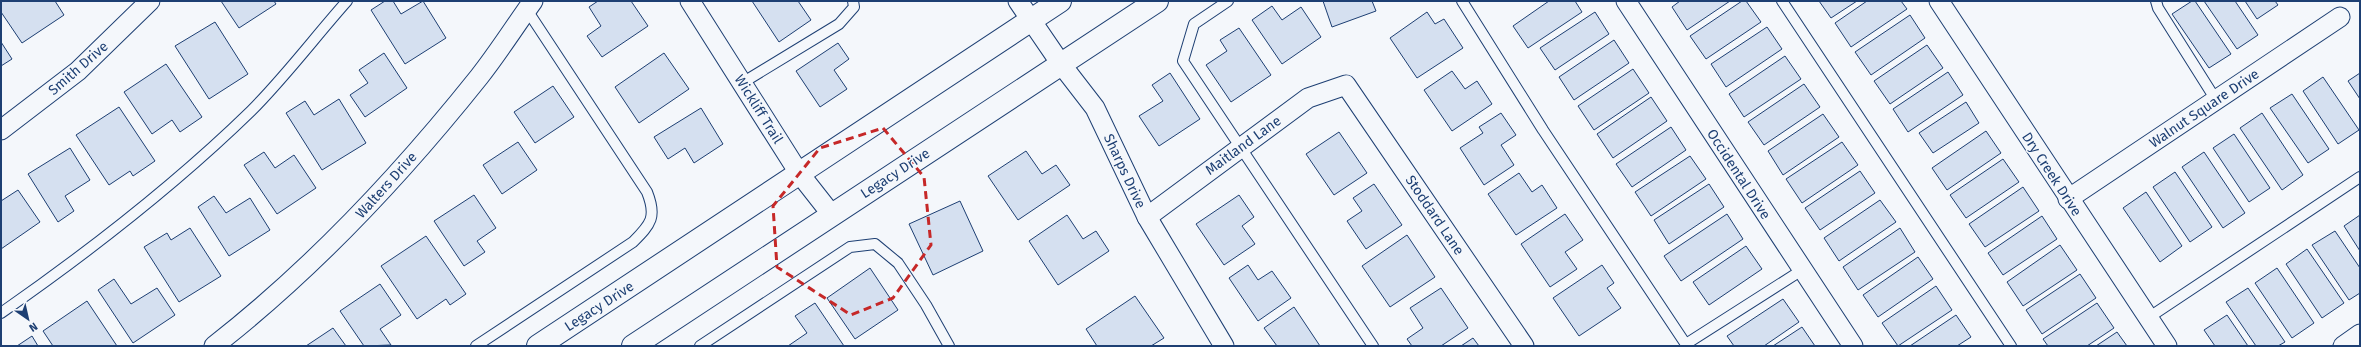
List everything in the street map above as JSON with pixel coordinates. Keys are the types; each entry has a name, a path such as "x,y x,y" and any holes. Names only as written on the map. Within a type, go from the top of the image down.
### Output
{"main road":[{"name":"Legacy Drive","path":"538,346 1060,1"},
{"name":"Legacy Drive","path":"633,346 1157,1"}],"street":[{"name":"Smith Drive","path":"1,130 78,70 150,1"},
{"name":"Wickliff Trail","path":"690,1 799,174 832,215"},
{"name":"Sharps Drive","path":"1018,1 1061,64 1095,108 1146,217 1224,346"},
{"name":"Occidental Drive","path":"1626,1 1852,346"},
{"name":"Dry Creek Drive","path":"1939,1 2068,199 2167,346"},
{"name":"Walters Drive","path":"214,346 292,281 385,187 479,76 530,6"},
{"name":"Walnut Square Drive","path":"2068,199 2340,17"},
{"name":"Maitland Lane","path":"1146,217 1308,98 1346,85"},
{"name":"Stoddard Lane","path":"1346,85 1524,346"},
{"path":"2342,346 2360,334"}],"lane":[{"path":"1,313 101,242 172,185 252,109 347,1"},
{"path":"742,83 839,24 854,7 853,1"},
{"path":"1228,1 1194,24 1183,61 1240,148 1261,175 1373,346"},
{"path":"1462,1 1544,130 1686,345 1802,270"},
{"path":"1782,1 2011,346"},
{"path":"2156,1 2158,8 2216,100"},
{"path":"476,346 633,242 647,228 654,209 647,192 530,6"},
{"path":"2148,318 2360,177"},
{"path":"700,346 850,246 875,244 898,263 926,305 949,346"}],"highlighted area":[{"path":"883,128 924,177 931,245 893,298 851,315 777,267 773,206 820,148"}],"building":[{"path":"1,1 55,1 64,15 22,43 1,12"},
{"path":"221,1 274,1 276,4 239,28"},
{"path":"385,1 393,1 401,14 423,1 446,38 405,64 371,10"},
{"path":"598,1 631,1 648,26 602,57 587,36 601,26 589,7"},
{"path":"752,1 798,1 811,20 779,42"},
{"path":"1323,1 1372,1 1376,11 1332,27"},
{"path":"1549,1 1575,1 1582,12 1528,48 1513,26"},
{"path":"1680,1 1730,1 1687,30 1672,7"},
{"path":"1742,1 1746,1 1761,22 1706,59 1690,36"},
{"path":"1819,1 1857,1 1831,18"},
{"path":"1867,1 1901,1 1907,9 1851,47 1835,23"},
{"path":"2192,1 2195,1 2231,54 2209,68 2172,14"},
{"path":"2204,1 2235,1 2258,35 2237,49"},
{"path":"2245,1 2275,1 2278,5 2257,19"},
{"path":"1272,6 1282,20 1301,7 1321,37 1282,64 1252,20"},
{"path":"1427,12 1435,24 1444,19 1463,48 1417,78 1390,38"},
{"path":"1595,12 1609,34 1555,70 1540,48"},
{"path":"1910,15 1925,38 1871,75 1855,52"},
{"path":"215,22 248,74 209,99 175,46"},
{"path":"1767,27 1782,49 1726,87 1711,64"},
{"path":"1239,28 1271,75 1231,102 1206,65 1227,51 1220,40"},
{"path":"1614,40 1629,63 1574,100 1559,77"},
{"path":"1,42 12,59 1,66"},
{"path":"838,43 849,59 834,70 847,89 820,107 796,71"},
{"path":"1927,45 1943,68 1890,104 1874,81"},
{"path":"384,53 407,88 365,117 350,95 368,83 359,70"},
{"path":"664,53 689,89 639,123 615,87"},
{"path":"1785,56 1801,79 1744,117 1729,94"},
{"path":"166,64 202,117 180,132 172,120 152,134 124,92"},
{"path":"1633,69 1649,93 1594,130 1578,106"},
{"path":"1452,71 1465,89 1477,81 1492,104 1452,131 1424,90"},
{"path":"1948,72 1963,95 1908,132 1893,109"},
{"path":"1170,73 1200,119 1159,146 1139,116 1163,101 1152,85"},
{"path":"2360,73 2360,99 2348,81"},
{"path":"2323,77 2359,130 2338,144 2303,91"},
{"path":"1804,84 1820,107 1764,145 1748,122"},
{"path":"553,86 574,117 535,143 514,112"},
{"path":"2292,94 2329,149 2308,163 2270,108"},
{"path":"1651,97 1667,121 1613,158 1597,134"},
{"path":"339,99 366,143 322,170 286,113 305,101 314,115"},
{"path":"1966,102 1979,123 1933,153 1919,133"},
{"path":"119,107 155,161 133,176 130,171 109,185 76,135"},
{"path":"701,108 723,144 694,163 685,148 668,159 654,137"},
{"path":"1501,113 1516,135 1501,145 1514,165 1484,185 1460,148 1483,133 1479,127"},
{"path":"2262,113 2303,175 2282,190 2240,128"},
{"path":"1823,114 1839,137 1783,175 1768,151"},
{"path":"1671,127 1686,150 1632,187 1616,164"},
{"path":"1986,131 2001,153 1947,190 1932,168"},
{"path":"1339,132 1367,173 1334,195 1306,154"},
{"path":"2234,134 2270,188 2249,202 2213,148"},
{"path":"518,142 537,170 502,194 483,165"},
{"path":"1842,142 1858,165 1802,203 1786,179"},
{"path":"70,148 90,180 65,196 74,211 58,222 28,174"},
{"path":"1026,151 1042,174 1056,165 1070,185 1018,220 988,176"},
{"path":"264,152 275,168 294,155 316,188 277,214 244,165"},
{"path":"2204,152 2245,213 2223,228 2182,167"},
{"path":"1690,156 1706,179 1651,216 1635,192"},
{"path":"2003,159 2019,182 1966,218 1950,195"},
{"path":"1860,171 1875,193 1820,230 1805,208"},
{"path":"2175,172 2212,227 2190,242 2153,187"},
{"path":"1519,173 1532,192 1542,185 1557,208 1516,235 1488,194"},
{"path":"1374,184 1402,225 1366,249 1347,221 1362,211 1353,198"},
{"path":"1709,184 1724,207 1669,244 1654,220"},
{"path":"2023,187 2039,211 1985,247 1969,224"},
{"path":"18,190 40,222 1,249 1,201"},
{"path":"2146,192 2182,246 2160,262 2123,208"},
{"path":"474,195 496,228 477,241 485,252 464,266 434,221"},
{"path":"1239,195 1254,217 1242,226 1255,244 1224,265 1196,224"},
{"path":"214,196 226,213 250,198 270,230 229,256 198,207"},
{"path":"1880,200 1896,222 1839,261 1824,238"},
{"path":"960,201 983,251 933,275 909,224"},
{"path":"1565,214 1583,240 1565,252 1577,269 1550,287 1521,244"},
{"path":"1727,214 1743,239 1681,281 1664,256"},
{"path":"1067,215 1083,239 1096,231 1109,251 1058,285 1029,241"},
{"path":"2360,215 2360,251 2344,226"},
{"path":"2042,216 2057,239 2003,275 1988,253"},
{"path":"190,228 221,276 179,302 144,247 167,233 171,240"},
{"path":"1900,228 1915,252 1858,290 1843,267"},
{"path":"2335,231 2360,268 2360,293 2349,300 2312,245"},
{"path":"1407,235 1435,277 1390,307 1362,266"},
{"path":"426,236 466,294 450,305 446,299 417,319 381,266"},
{"path":"2060,245 2077,270 2023,306 2007,282"},
{"path":"1746,246 1762,269 1709,305 1693,282"},
{"path":"2307,249 2344,303 2322,318 2286,264"},
{"path":"1918,257 1933,279 1878,317 1863,295"},
{"path":"1248,265 1258,280 1272,271 1291,298 1258,321 1229,278"},
{"path":"1602,265 1614,283 1607,288 1621,308 1579,336 1553,298"},
{"path":"870,268 898,310 855,339 827,298"},
{"path":"2277,268 2314,323 2292,338 2255,283"},
{"path":"2080,274 2096,298 2042,334 2026,310"},
{"path":"114,279 131,304 157,288 175,315 133,343 98,290"},
{"path":"380,284 401,315 380,329 391,345 364,346 340,311"},
{"path":"1936,286 1952,310 1898,346 1882,323"},
{"path":"1441,288 1468,328 1441,346 1412,346 1407,339 1423,328 1410,308"},
{"path":"2248,288 2285,342 2278,346 2256,346 2226,302"},
{"path":"1135,296 1164,338 1151,346 1097,346 1086,329"},
{"path":"1783,299 1799,322 1764,346 1734,346 1727,336"},
{"path":"87,301 117,346 53,346 43,331"},
{"path":"815,303 844,346 788,346 807,333 795,316"},
{"path":"2097,303 2114,328 2087,346 2048,346 2043,339"},
{"path":"1294,307 1320,346 1277,346 1264,328"},
{"path":"1956,315 1971,337 1957,346 1910,346"},
{"path":"2227,315 2248,346 2215,346 2204,330"},
{"path":"1802,327 1815,346 1773,346"},
{"path":"333,328 346,346 306,346"},
{"path":"2117,332 2127,346 2096,346"},
{"path":"32,336 38,346 17,346"},
{"path":"1473,338 1479,346 1461,346"}]}
